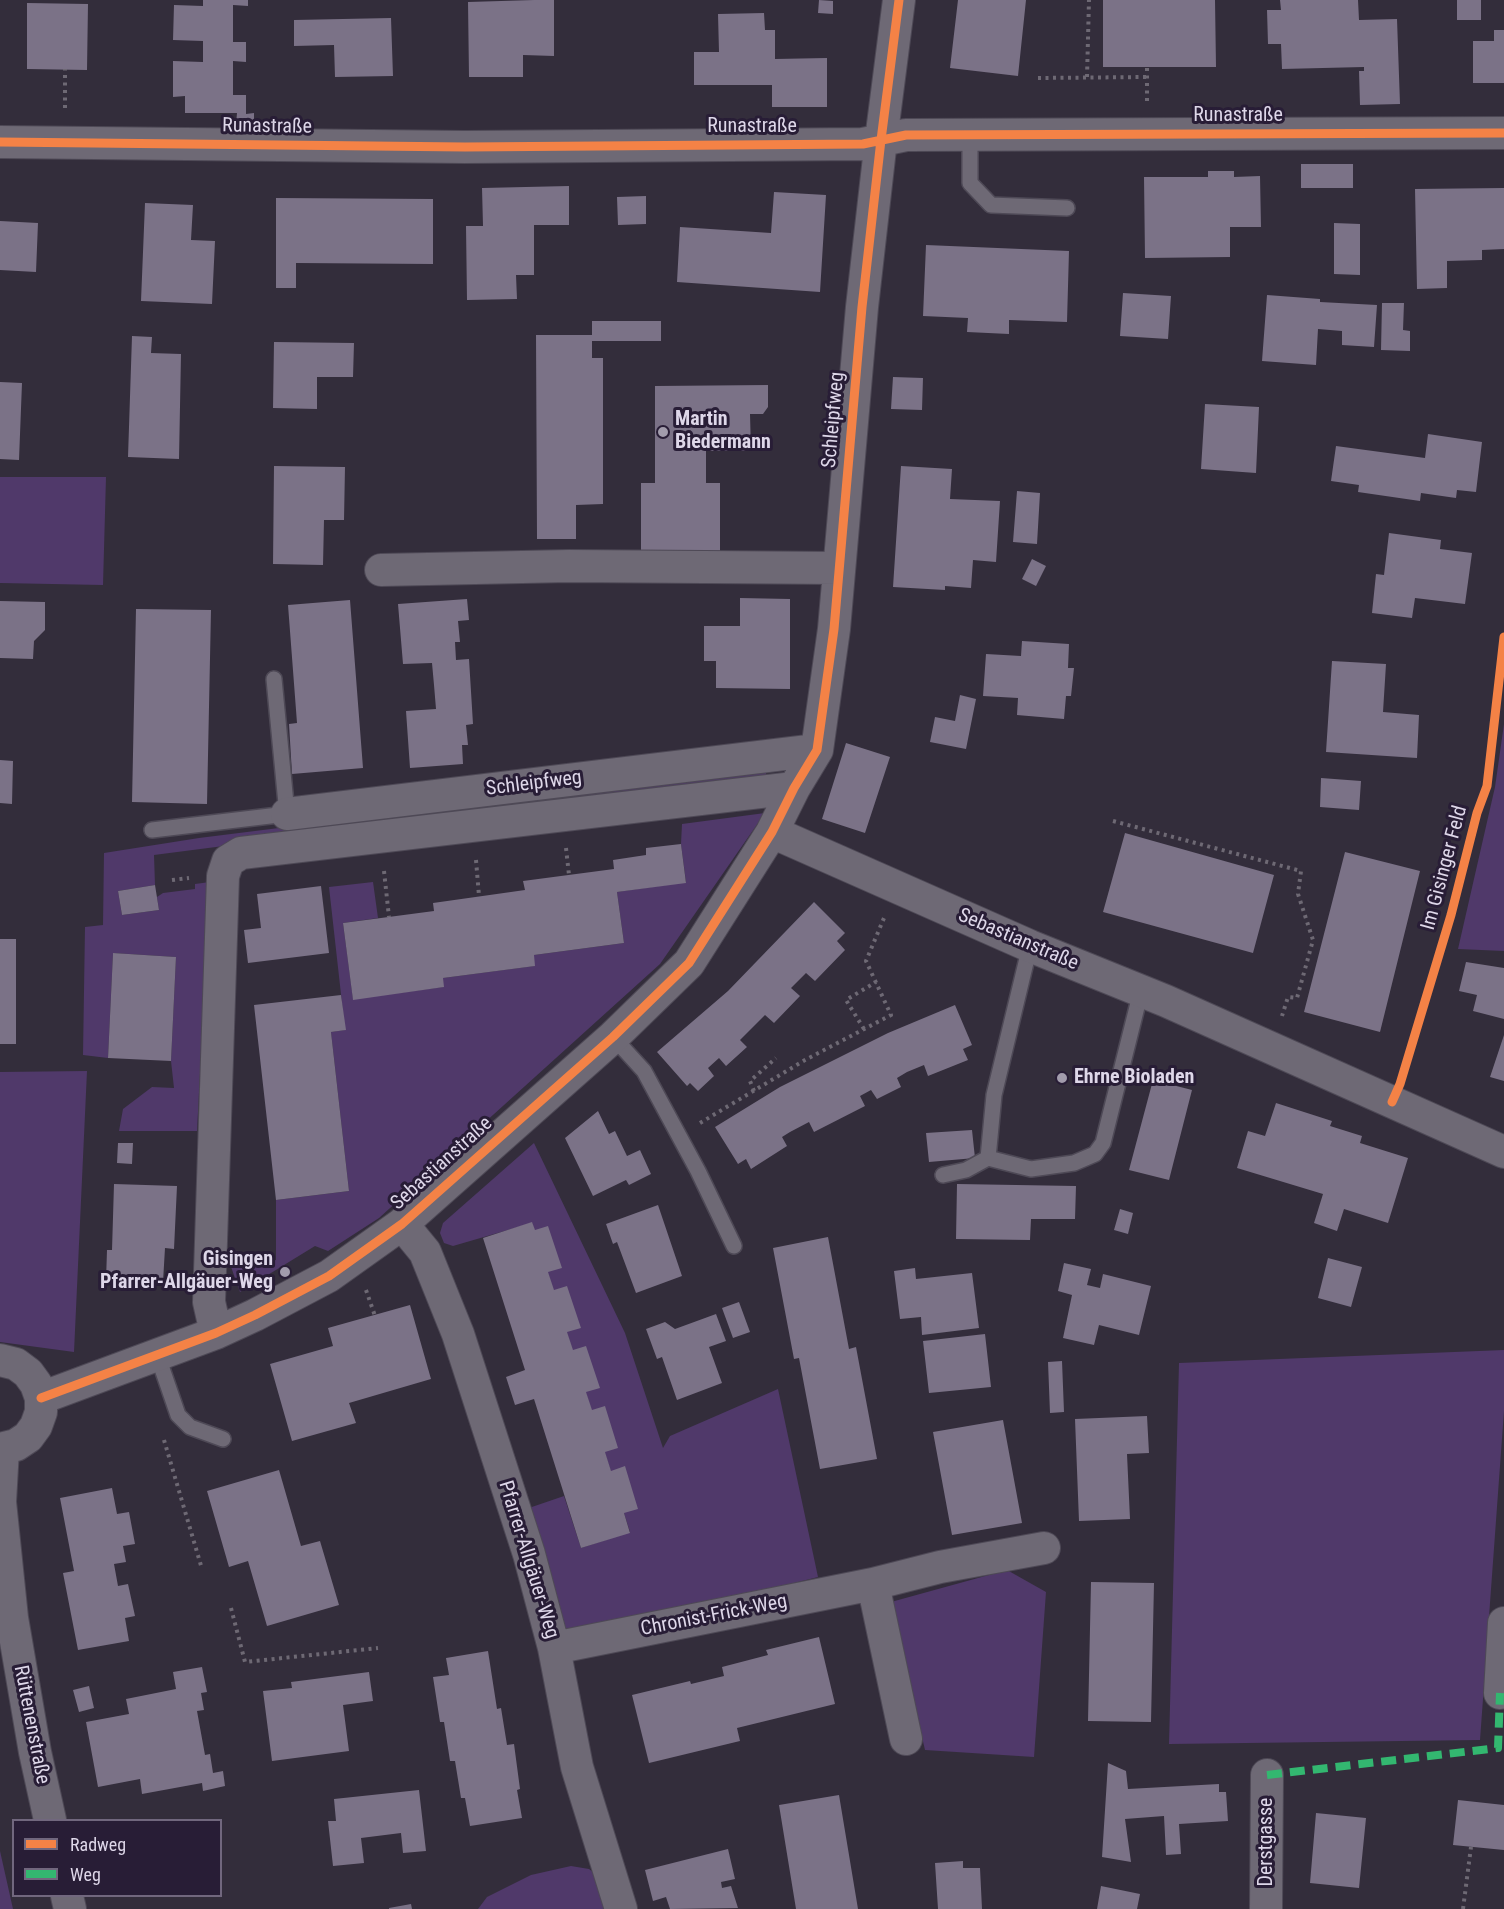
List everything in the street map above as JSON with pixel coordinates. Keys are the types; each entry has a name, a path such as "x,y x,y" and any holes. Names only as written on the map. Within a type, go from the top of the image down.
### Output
{"street":[{"name":"Schleipfweg","path":"772,832 794,788 817,750 834,629 862,307 899,0"},
{"name":"Runastraße","path":"0,142 430,147 863,144 906,135 1504,134"},
{"path":"381,570 569,566 838,568"},
{"name":"Schleipfweg","path":"286,814 817,750"},
{"path":"216,1333 209,1302 223,876 228,861 241,853 794,788"},
{"name":"Sebastianstraße","path":"41,1398 216,1333 329,1276 402,1224 613,1037 689,963 772,832 1030,946 1142,991 1504,1152"},
{"name":"Pfarrer-Allgäuer-Weg","path":"402,1224 425,1252 458,1334 529,1554 555,1648 577,1767 621,1909"},
{"path":"0,1360 16,1364 28,1373 36,1384 41,1398 40,1412 32,1431 16,1445 1,1449"},
{"name":"Rüttenenstraße","path":"1,1449 0,1502 12,1618 35,1752 50,1819"},
{"name":"Chronist-Frick-Weg","path":"555,1648 873,1584 940,1567 1044,1548"},
{"path":"873,1584 906,1739"},
{"path":"1500,1693 1504,1623"},
{"name":"Derstgasse","path":"1266,1909 1267,1775"}],"lane":[{"path":"970,135 970,183 991,205 1067,208"},
{"path":"152,830 286,814 274,678"},
{"path":"988,1158 994,1095 1030,946"},
{"path":"943,1175 966,1170 988,1158 1031,1168 1074,1163 1095,1154 1103,1143 1142,991"},
{"path":"613,1037 644,1071 734,1246"},
{"path":"157,1354 178,1415 190,1427 223,1439"}],"path":[{"path":"1087,77 1089,0"},
{"path":"1147,67 1147,106"},
{"path":"65,69 65,110"},
{"path":"1038,78 1147,77"},
{"path":"1113,821 1301,872 1298,894 1313,940 1297,998 1288,997 1280,1019"},
{"path":"566,843 569,875"},
{"path":"475,854 479,896"},
{"path":"383,866 389,917"},
{"path":"679,1136 805,1060 891,1015 866,961 884,917"},
{"path":"864,1029 846,1000 876,982"},
{"path":"754,1091 750,1081 776,1058"},
{"path":"363,1281 375,1316"},
{"path":"162,1436 202,1569"},
{"path":"231,1608 245,1662 378,1648"},
{"path":"1463,1909 1471,1847"}],"shaded area":[{"path":"0,477 106,477 103,585 0,583"},
{"path":"1504,724 1504,951 1458,949 1495,787"},
{"path":"766,767 766,776 154,855 155,885 118,891 122,915 159,910 157,897 163,893 195,889 195,884 210,882 197,1131 119,1131 123,1109 152,1087 174,1088 171,1061 176,957 113,953 108,1058 83,1055 85,927 103,925 104,853 199,838"},
{"path":"765,813 660,964 379,1218 328,1251 315,1246 240,1292 230,1264 276,1260 276,1200 349,1191 331,1032 345,1030 329,887 373,882 378,918 343,923 353,999 443,987 443,978 534,966 534,955 624,943 617,892 686,882 681,844 682,824"},
{"path":"87,1071 74,1352 0,1342 0,1072"},
{"path":"534,1143 625,1333 663,1448 670,1436 778,1389 818,1577 579,1637 561,1626 526,1509 564,1496 581,1548 630,1532 532,1223 453,1246 444,1243 440,1233 443,1223"},
{"path":"1504,1350 1504,1411 1480,1740 1169,1744 1179,1363"},
{"path":"1007,1570 1046,1592 1034,1757 925,1750 891,1602"},
{"path":"0,1851 13,1909 0,1909"},
{"path":"571,1866 589,1869 599,1877 611,1909 478,1909 487,1897 531,1875"}],"building":[{"path":"203,0 248,0 248,6 233,5 233,42 246,42 246,62 233,61 233,95 246,95 246,114 254,113 254,124 236,124 237,113 185,113 185,96 173,97 173,61 203,62 203,41 173,40 174,5 203,6"},
{"path":"554,0 554,56 523,55 523,77 469,77 468,2"},
{"path":"819,0 833,1 833,14 818,13"},
{"path":"958,0 1026,0 1018,76 950,68"},
{"path":"1103,0 1215,0 1216,67 1103,67"},
{"path":"1280,0 1358,0 1359,20 1397,19 1400,104 1360,105 1359,71 1364,71 1364,67 1282,69 1281,44 1268,44 1267,10 1281,10"},
{"path":"1457,0 1481,0 1481,20 1457,20"},
{"path":"27,3 88,4 87,70 27,69"},
{"path":"764,13 765,30 775,30 775,59 827,58 827,107 772,107 772,85 694,85 694,52 719,52 718,14"},
{"path":"391,18 393,76 335,77 334,45 294,46 294,20"},
{"path":"1494,30 1504,30 1504,83 1473,83 1473,41 1494,41"},
{"path":"1301,164 1353,164 1353,188 1301,188"},
{"path":"1208,171 1234,171 1234,177 1260,176 1261,227 1230,227 1230,257 1145,258 1144,177 1208,177"},
{"path":"569,186 569,225 534,225 534,275 516,275 517,299 467,300 466,226 483,226 482,188"},
{"path":"1504,188 1504,249 1482,250 1482,260 1447,261 1447,288 1417,289 1415,189"},
{"path":"774,192 826,195 820,292 677,282 680,227 771,233"},
{"path":"646,196 646,224 618,225 617,197"},
{"path":"276,198 433,199 433,264 296,263 296,288 276,288"},
{"path":"145,203 193,205 191,240 215,241 212,304 141,301"},
{"path":"0,221 38,223 36,272 0,270"},
{"path":"1334,223 1360,224 1360,275 1334,274"},
{"path":"926,245 1069,251 1067,322 1009,320 1009,334 967,332 968,318 923,316"},
{"path":"1123,293 1171,296 1168,339 1120,336"},
{"path":"1267,295 1320,299 1320,302 1377,305 1374,347 1342,345 1342,331 1318,329 1316,365 1262,361"},
{"path":"1382,303 1404,303 1403,330 1410,331 1410,351 1381,350"},
{"path":"592,321 661,321 661,341 592,341 592,358 603,358 603,504 576,505 576,539 537,539 536,335 592,335"},
{"path":"132,336 152,337 151,353 181,354 179,459 128,457"},
{"path":"274,342 354,343 353,377 317,377 317,409 273,408"},
{"path":"893,377 923,378 922,410 891,409"},
{"path":"0,382 22,383 19,460 0,459"},
{"path":"768,385 768,407 763,414 750,414 751,451 706,451 706,483 720,483 720,558 641,559 641,483 655,483 655,386"},
{"path":"1205,404 1259,407 1256,473 1201,469"},
{"path":"1428,434 1482,442 1476,492 1457,490 1456,498 1421,493 1420,501 1358,492 1359,485 1331,481 1336,446 1425,458"},
{"path":"274,466 345,467 344,520 324,520 323,565 273,564"},
{"path":"901,466 952,469 950,499 1000,501 996,562 973,560 971,588 945,586 945,590 893,587"},
{"path":"1017,491 1040,493 1037,544 1013,542"},
{"path":"1389,533 1441,540 1440,549 1472,553 1465,604 1415,598 1412,618 1372,613 1376,574 1384,575"},
{"path":"1032,559 1046,566 1036,586 1022,579"},
{"path":"740,598 790,599 790,689 716,688 716,661 704,661 704,626 740,626"},
{"path":"467,599 469,620 458,621 460,642 455,642 456,660 469,659 473,724 466,725 468,745 462,745 463,764 410,768 406,711 436,709 432,663 403,664 398,604"},
{"path":"350,600 363,768 292,774 289,724 297,723 288,605"},
{"path":"0,601 45,602 45,630 34,641 33,659 0,658"},
{"path":"136,609 211,610 207,804 132,802"},
{"path":"1022,641 1069,644 1068,668 1074,668 1071,696 1066,696 1064,719 1017,715 1018,698 983,696 986,654 1021,656"},
{"path":"1332,661 1386,664 1383,712 1419,715 1417,758 1326,752"},
{"path":"960,695 976,699 966,749 930,742 935,717 955,721"},
{"path":"846,743 890,757 865,833 822,819"},
{"path":"0,760 13,761 12,804 0,803"},
{"path":"1321,778 1361,781 1359,810 1320,807"},
{"path":"1125,833 1274,875 1253,953 1103,912"},
{"path":"681,844 686,883 617,892 624,943 534,955 535,966 443,978 444,987 353,1000 343,923 434,911 433,903 525,890 523,881 614,869 613,860 646,855 646,848"},
{"path":"1345,852 1420,871 1380,1032 1304,1012"},
{"path":"155,885 159,910 122,915 118,891"},
{"path":"321,886 329,953 248,963 244,930 261,928 257,894"},
{"path":"814,902 845,933 837,941 845,950 815,981 806,973 791,988 800,996 774,1023 765,1015 740,1040 747,1047 726,1066 719,1058 708,1068 714,1076 698,1091 690,1083 687,1086 657,1052 728,991"},
{"path":"0,939 16,939 16,1044 0,1044"},
{"path":"113,953 176,957 171,1061 108,1058"},
{"path":"1466,962 1504,968 1504,1019 1473,1011 1477,995 1459,991"},
{"path":"341,995 346,1030 331,1032 349,1191 276,1200 254,1005"},
{"path":"955,1005 972,1045 963,1049 968,1060 928,1076 924,1065 907,1072 897,1078 901,1087 877,1099 871,1090 860,1096 865,1106 814,1132 809,1122 790,1132 782,1137 787,1146 751,1169 746,1159 738,1164 715,1127 780,1087 888,1033"},
{"path":"1504,1035 1504,1081 1490,1077"},
{"path":"1153,1080 1192,1090 1169,1180 1129,1170"},
{"path":"1276,1103 1332,1121 1330,1126 1362,1136 1360,1143 1408,1158 1388,1223 1344,1209 1337,1231 1314,1223 1323,1194 1237,1168 1248,1131 1265,1136"},
{"path":"598,1111 609,1134 615,1131 627,1156 640,1150 651,1174 629,1185 626,1180 593,1196 565,1138"},
{"path":"972,1130 975,1158 929,1162 926,1133"},
{"path":"118,1143 133,1143 132,1164 117,1163"},
{"path":"114,1184 177,1186 174,1249 165,1248 163,1282 106,1281 107,1250 112,1250"},
{"path":"957,1184 1076,1186 1075,1219 1031,1219 1030,1240 956,1239"},
{"path":"658,1205 682,1276 636,1293 617,1242 613,1244 606,1224"},
{"path":"1120,1209 1133,1213 1128,1234 1114,1230"},
{"path":"532,1222 535,1230 548,1226 562,1268 548,1272 554,1290 567,1286 581,1328 567,1332 573,1350 586,1346 600,1388 586,1392 592,1410 605,1406 618,1448 605,1452 611,1471 625,1466 638,1509 624,1513 630,1533 581,1548 534,1399 515,1405 506,1377 525,1370 483,1238"},
{"path":"828,1237 849,1349 856,1347 877,1459 820,1469 799,1358 794,1359 773,1248"},
{"path":"1328,1258 1362,1267 1351,1307 1318,1298"},
{"path":"1064,1263 1091,1269 1087,1285 1100,1288 1103,1274 1151,1286 1139,1335 1099,1325 1094,1345 1063,1338 1072,1295 1058,1291"},
{"path":"915,1268 916,1279 972,1273 979,1328 922,1335 921,1317 900,1319 894,1271"},
{"path":"739,1302 750,1332 733,1338 722,1308"},
{"path":"410,1305 431,1379 349,1403 356,1423 292,1441 270,1364 333,1346 328,1328"},
{"path":"716,1314 726,1341 709,1347 722,1383 677,1400 662,1357 657,1359 646,1329 665,1322 675,1329"},
{"path":"985,1334 991,1387 929,1393 923,1341"},
{"path":"1062,1361 1064,1412 1050,1413 1048,1362"},
{"path":"1147,1416 1149,1453 1127,1454 1130,1519 1079,1521 1075,1419"},
{"path":"1003,1420 1022,1523 952,1535 933,1432"},
{"path":"279,1470 301,1546 320,1541 339,1605 267,1626 248,1561 229,1567 207,1491"},
{"path":"112,1488 117,1514 129,1512 135,1544 123,1546 126,1562 114,1564 118,1586 128,1584 135,1616 125,1618 129,1641 78,1650 63,1573 74,1571 60,1498"},
{"path":"1091,1582 1154,1583 1151,1722 1088,1721"},
{"path":"819,1637 835,1704 737,1728 740,1741 649,1763 632,1695 690,1681 691,1684 724,1676 722,1667 768,1655 766,1650"},
{"path":"488,1651 497,1709 501,1708 507,1745 514,1744 520,1789 517,1790 522,1818 470,1826 465,1798 461,1798 455,1761 450,1761 444,1722 440,1722 433,1677 449,1675 446,1658"},
{"path":"202,1667 207,1692 201,1693 204,1710 197,1711 205,1755 210,1754 213,1773 223,1771 225,1786 203,1791 202,1783 142,1794 140,1779 98,1787 86,1722 129,1714 126,1699 176,1689 173,1672"},
{"path":"369,1672 373,1701 343,1705 349,1751 272,1761 263,1691 292,1688 291,1682"},
{"path":"89,1686 94,1708 79,1712 73,1690"},
{"path":"1108,1763 1126,1771 1128,1789 1219,1784 1219,1792 1226,1792 1228,1821 1179,1824 1181,1854 1166,1855 1164,1816 1125,1819 1131,1862 1102,1857"},
{"path":"419,1790 426,1851 403,1853 401,1833 361,1838 364,1863 333,1866 328,1821 336,1821 334,1799"},
{"path":"839,1795 858,1909 796,1909 779,1805"},
{"path":"1458,1800 1504,1805 1504,1850 1453,1845"},
{"path":"1316,1813 1366,1818 1359,1888 1310,1883"},
{"path":"728,1849 735,1879 721,1882 722,1888 731,1886 738,1908 670,1909 666,1897 653,1901 645,1870"},
{"path":"963,1861 963,1868 980,1868 982,1909 938,1909 935,1863"},
{"path":"1101,1886 1140,1894 1137,1909 1097,1909"},
{"path":"411,1904 412,1909 389,1909 389,1908"}],"marked path":[{"path":"1267,1775 1498,1748 1500,1693"}],"cycle path":[{"path":"41,1398 216,1333 255,1315 329,1276 402,1224 613,1037 689,963 772,832 794,788 817,750 834,629 862,307 899,0"},
{"path":"0,142 465,147 863,144 906,135 1504,133"},
{"name":"Im Gisinger Feld","path":"1392,1102 1400,1084 1451,915 1477,813 1487,786 1504,637"}],"place":[{"name":"Martin Biedermann","path":"663,432"},
{"name":"Ehrne Bioladen","path":"1062,1078"},
{"name":"Gisingen Pfarrer-Allgäuer-Weg","path":"285,1272"}]}
